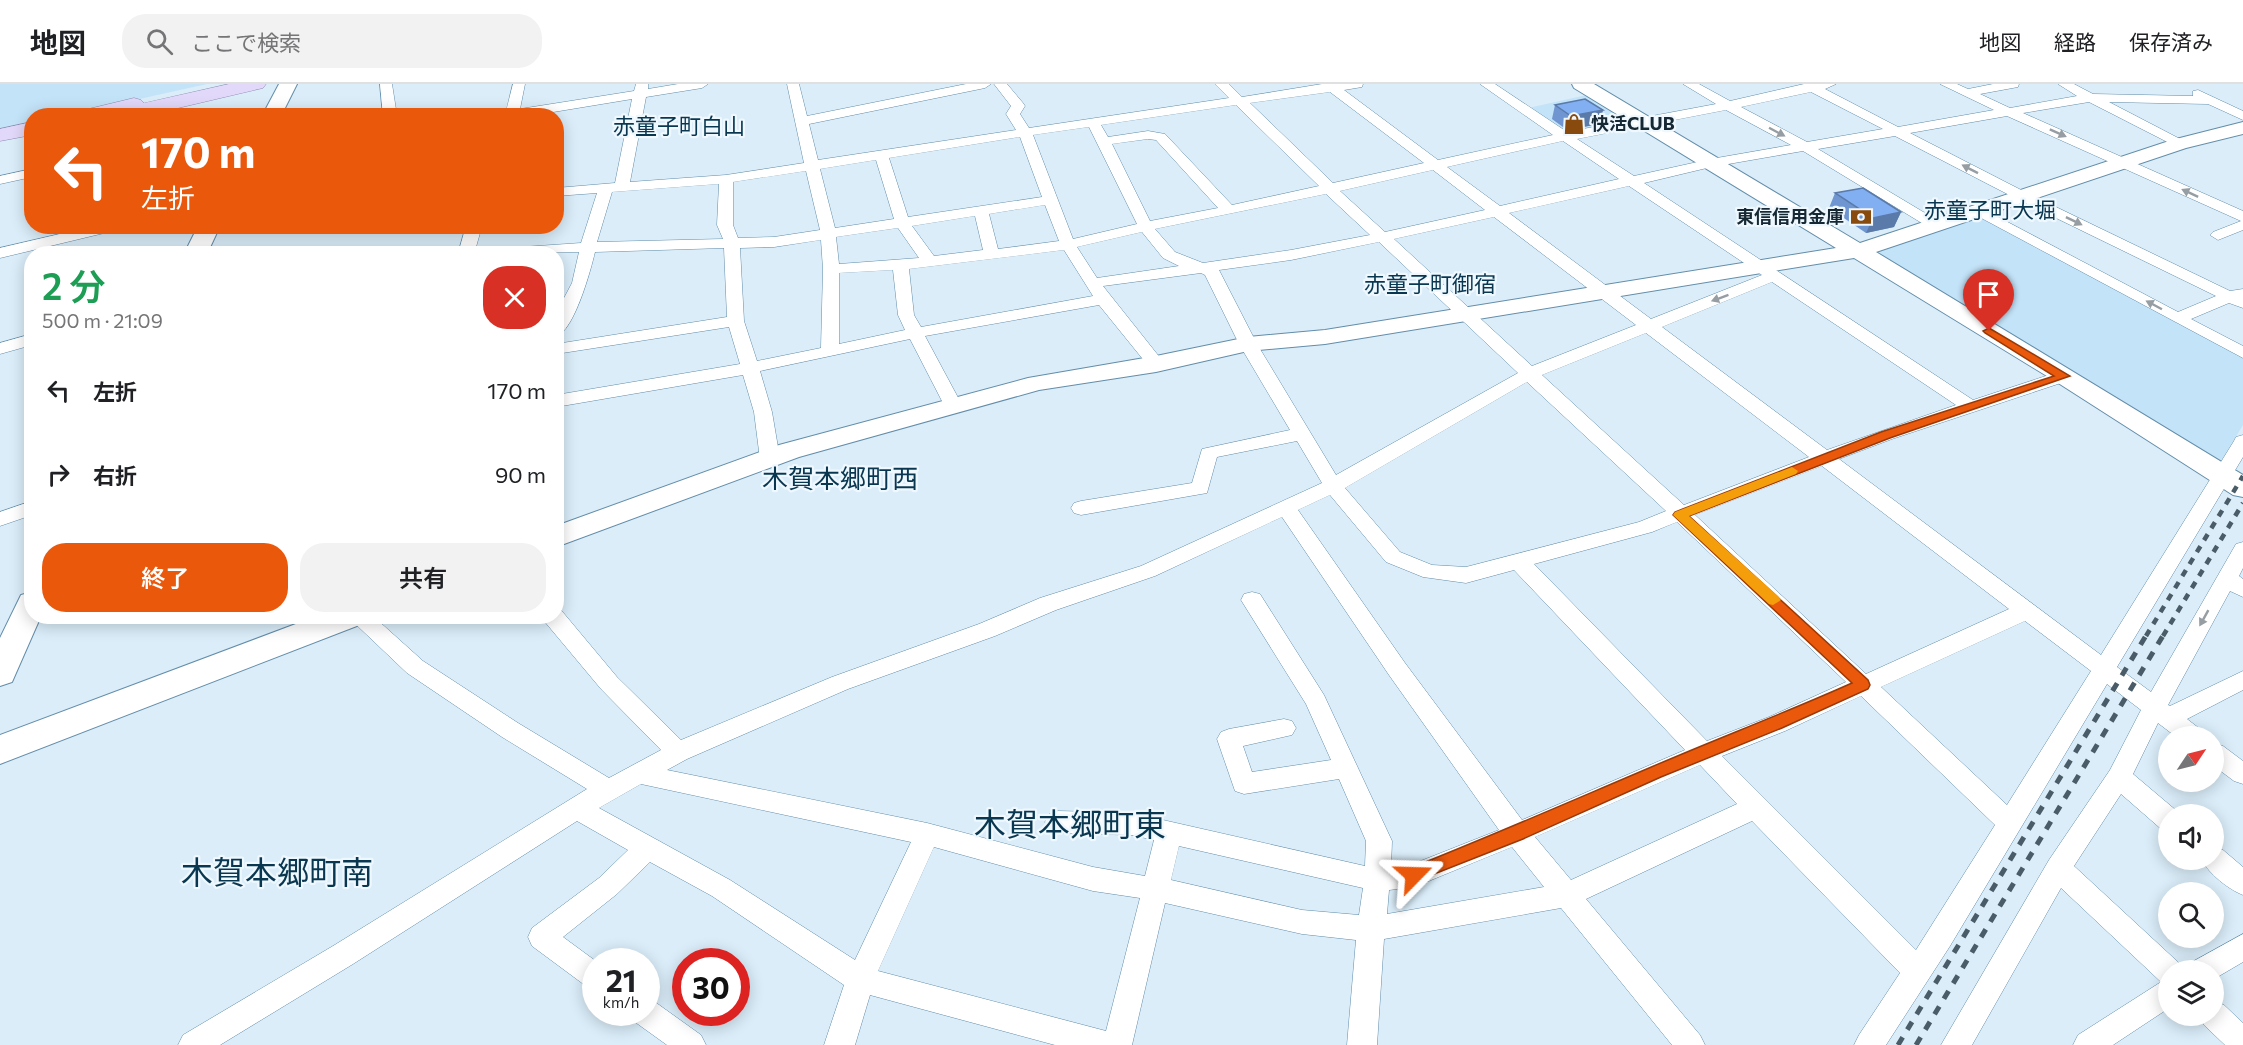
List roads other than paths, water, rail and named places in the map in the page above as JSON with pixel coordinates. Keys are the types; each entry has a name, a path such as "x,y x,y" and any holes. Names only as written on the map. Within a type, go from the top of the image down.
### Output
{"main road":[{"path":"118,108 222,84"},
{"path":"150,108 256,84"},
{"path":"0,135 24,130"},
{"path":"0,141 24,136"}],"street":[{"path":"275,108 288,84"},
{"path":"386,84 389,108"},
{"path":"511,108 519,84"},
{"path":"545,108 641,89 702,84"},
{"path":"794,84 828,235 831,269 830,351"},
{"path":"803,121 985,84"},
{"path":"1000,84 1018,106 1013,114 1025,133 1068,245 1103,299 1156,364"},
{"path":"1221,84 1286,144 1329,188 2009,823"},
{"path":"564,191 726,179 1331,86 1357,84"},
{"path":"1486,84 1972,408"},
{"path":"1581,84 2064,376 2233,482"},
{"path":"1689,84 1805,147 1935,225"},
{"path":"831,269 901,265 1068,245 1146,226 1563,137 1644,123 1808,86 1830,84"},
{"path":"1946,84 2243,217"},
{"path":"1967,93 2013,84"},
{"path":"2064,84 2179,144"},
{"path":"2177,84 2243,116"},
{"path":"1331,86 2179,726"},
{"path":"1808,86 2022,196 2239,297"},
{"path":"564,315 580,283 588,247 614,186 641,89"},
{"path":"1093,283 1206,268 1383,237 1711,163 2090,98 2209,100"},
{"path":"1093,122 1106,141 1146,226 1170,256 1212,272 1248,344 1333,486 1393,557 1430,572 1466,575 1645,527 1885,435 2064,376"},
{"path":"564,534 789,451 1037,383 1156,364 1248,344 1325,337 1605,293 1768,272 1858,251 2179,144 2243,128"},
{"path":"1106,141 1148,135 1160,137 1228,210"},
{"path":"929,148 934,164"},
{"path":"881,155 903,224 930,262"},
{"path":"0,180 24,175"},
{"path":"726,179 725,225 732,243 736,321 763,412 770,459"},
{"path":"564,249 774,242 1051,200"},
{"path":"2220,207 2243,201"},
{"path":"981,211 992,255"},
{"path":"1977,212 2243,353"},
{"path":"2218,235 2243,225"},
{"path":"30,246 82,234"},
{"path":"0,253 24,247"},
{"path":"901,265 906,315 953,405"},
{"path":"193,1045 344,955 576,808 678,752 840,683 987,630 1048,604 1148,571 1333,486 1528,374 1648,325 1768,272"},
{"path":"2178,318 2239,297"},
{"path":"564,400 750,368 915,333 1103,299"},
{"path":"564,349 736,321"},
{"path":"0,349 24,342"},
{"path":"1082,508 1200,488 1209,453 1302,434"},
{"path":"1869,1045 1918,971 2104,669 2233,482 2243,441"},
{"path":"1286,508 1397,669 1517,834 1690,1045"},
{"path":"0,519 24,511"},
{"path":"1963,1042 2058,868 2161,713 2234,584 2243,549"},
{"path":"1518,562 1592,635 1843,900 1918,971"},
{"path":"1252,600 1316,701 1379,841 1365,985 1362,1045"},
{"path":"1058,822 1132,824 1377,880 1414,875 1777,724 2026,611"},
{"path":"0,673 24,621"},
{"path":"0,750 330,624"},
{"path":"367,624 416,668 510,730 609,790"},
{"path":"560,624 609,683 678,752"},
{"path":"2161,713 2243,680"},
{"path":"1284,728 1229,738 1244,784 1346,768"},
{"path":"2224,760 2243,774"},
{"path":"637,773 927,834 1093,879 1192,895 1302,922 1371,928 1567,895 1754,808"},
{"path":"2119,777 2158,811"},
{"path":"576,808 721,888 860,979 1107,1045 1155,889 1169,833"},
{"path":"842,1044 860,979 927,834"},
{"path":"582,967 542,937 608,886 647,848"},
{"path":"2224,867 2243,883"},
{"path":"2058,868 2158,962"},
{"path":"2221,960 2243,947"},
{"path":"2088,1045 2158,999"},
{"path":"660,1023 691,1045"},
{"path":"2224,1025 2243,1043"}],"railway":[{"path":"2146,636 2243,476"},
{"path":"2163,636 2243,503"},
{"path":"1898,1045 2147,634"},
{"path":"1916,1045 2164,634"}],"place":[{"name":"快活CLUB","path":"1574,124"},
{"name":"東信信用金庫","path":"1861,217"}],"district":[{"name":"赤童子町白山","path":"679,126"},
{"name":"赤童子町大堀","path":"1990,210"},
{"name":"赤童子町御宿","path":"1430,284"},
{"name":"木賀本郷町西","path":"840,479"},
{"name":"木賀本郷町東","path":"1070,825"},
{"name":"木賀本郷町南","path":"277,873"}]}
